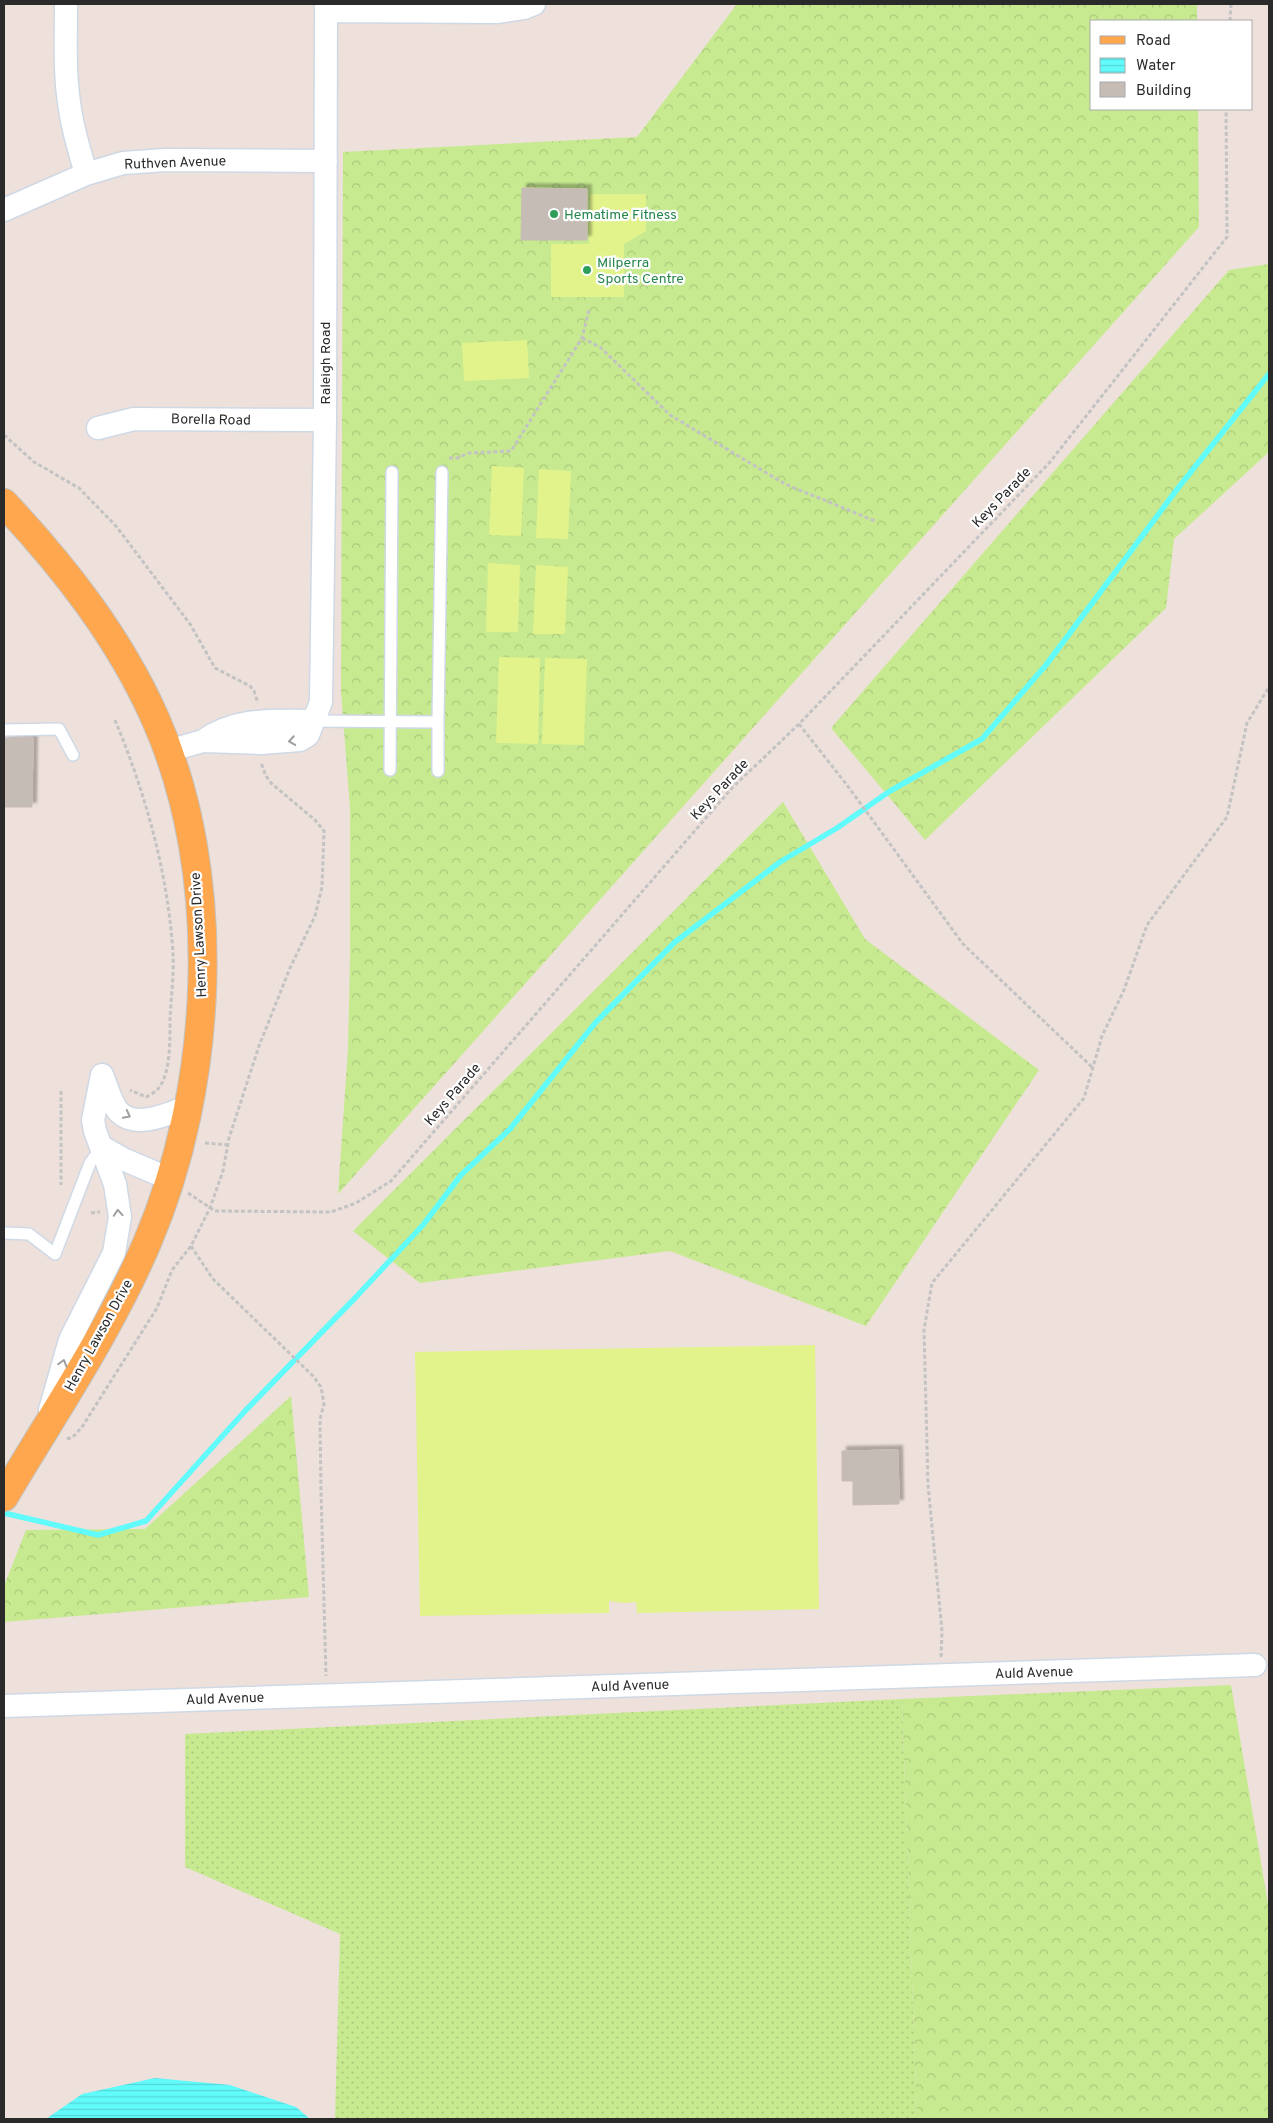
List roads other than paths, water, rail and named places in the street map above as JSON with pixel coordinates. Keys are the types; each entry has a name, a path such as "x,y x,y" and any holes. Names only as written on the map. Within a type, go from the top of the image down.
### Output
{"main road":[{"name":"Henry Lawson Drive","path":"4,503 62,570 100,619 148,702 168,751 188,816 202,944 200,1019 188,1107 170,1179 154,1227 55,1434 22,1467 4,1497"}],"street":[{"path":"66,4 66,70 70,108 73,128 86,174"},
{"path":"326,8 498,12 524,8 534,4"},
{"name":"Raleigh Road","path":"168,751 203,741 290,742 300,740 308,735 319,709 322,693 325,420 326,8"},
{"name":"Ruthven Avenue","path":"4,210 86,174 114,165 141,161 326,161"},
{"name":"Borella Road","path":"98,428 134,419 325,420"},
{"path":"55,1434 70,1340 114,1254 120,1217 115,1184 95,1131 94,1120 102,1075 118,1111 130,1118 155,1118 188,1107"},
{"path":"102,1147 130,1162 170,1179"},
{"name":"Auld Avenue","path":"4,1706 1256,1665"}],"lane":[{"path":"390,770 392,472"},
{"path":"438,771 442,472"},
{"path":"313,721 438,722"},
{"path":"4,730 59,730 73,755"},
{"path":"4,1233 29,1234 55,1254 90,1163 102,1147"}],"water":[{"path":"155,2078 230,2085 296,2107 310,2119 46,2119 82,2094"}],"waterway":[{"path":"4,1513 98,1535 146,1521 245,1411 423,1225 461,1175 510,1129 596,1022 675,942 780,862 837,828 890,791 982,739 1046,665 1178,488 1269,374"}],"place":[{"name":"Hematime Fitness","path":"554,214"},
{"name":"Milperra Sports Centre","path":"587,270"}]}
